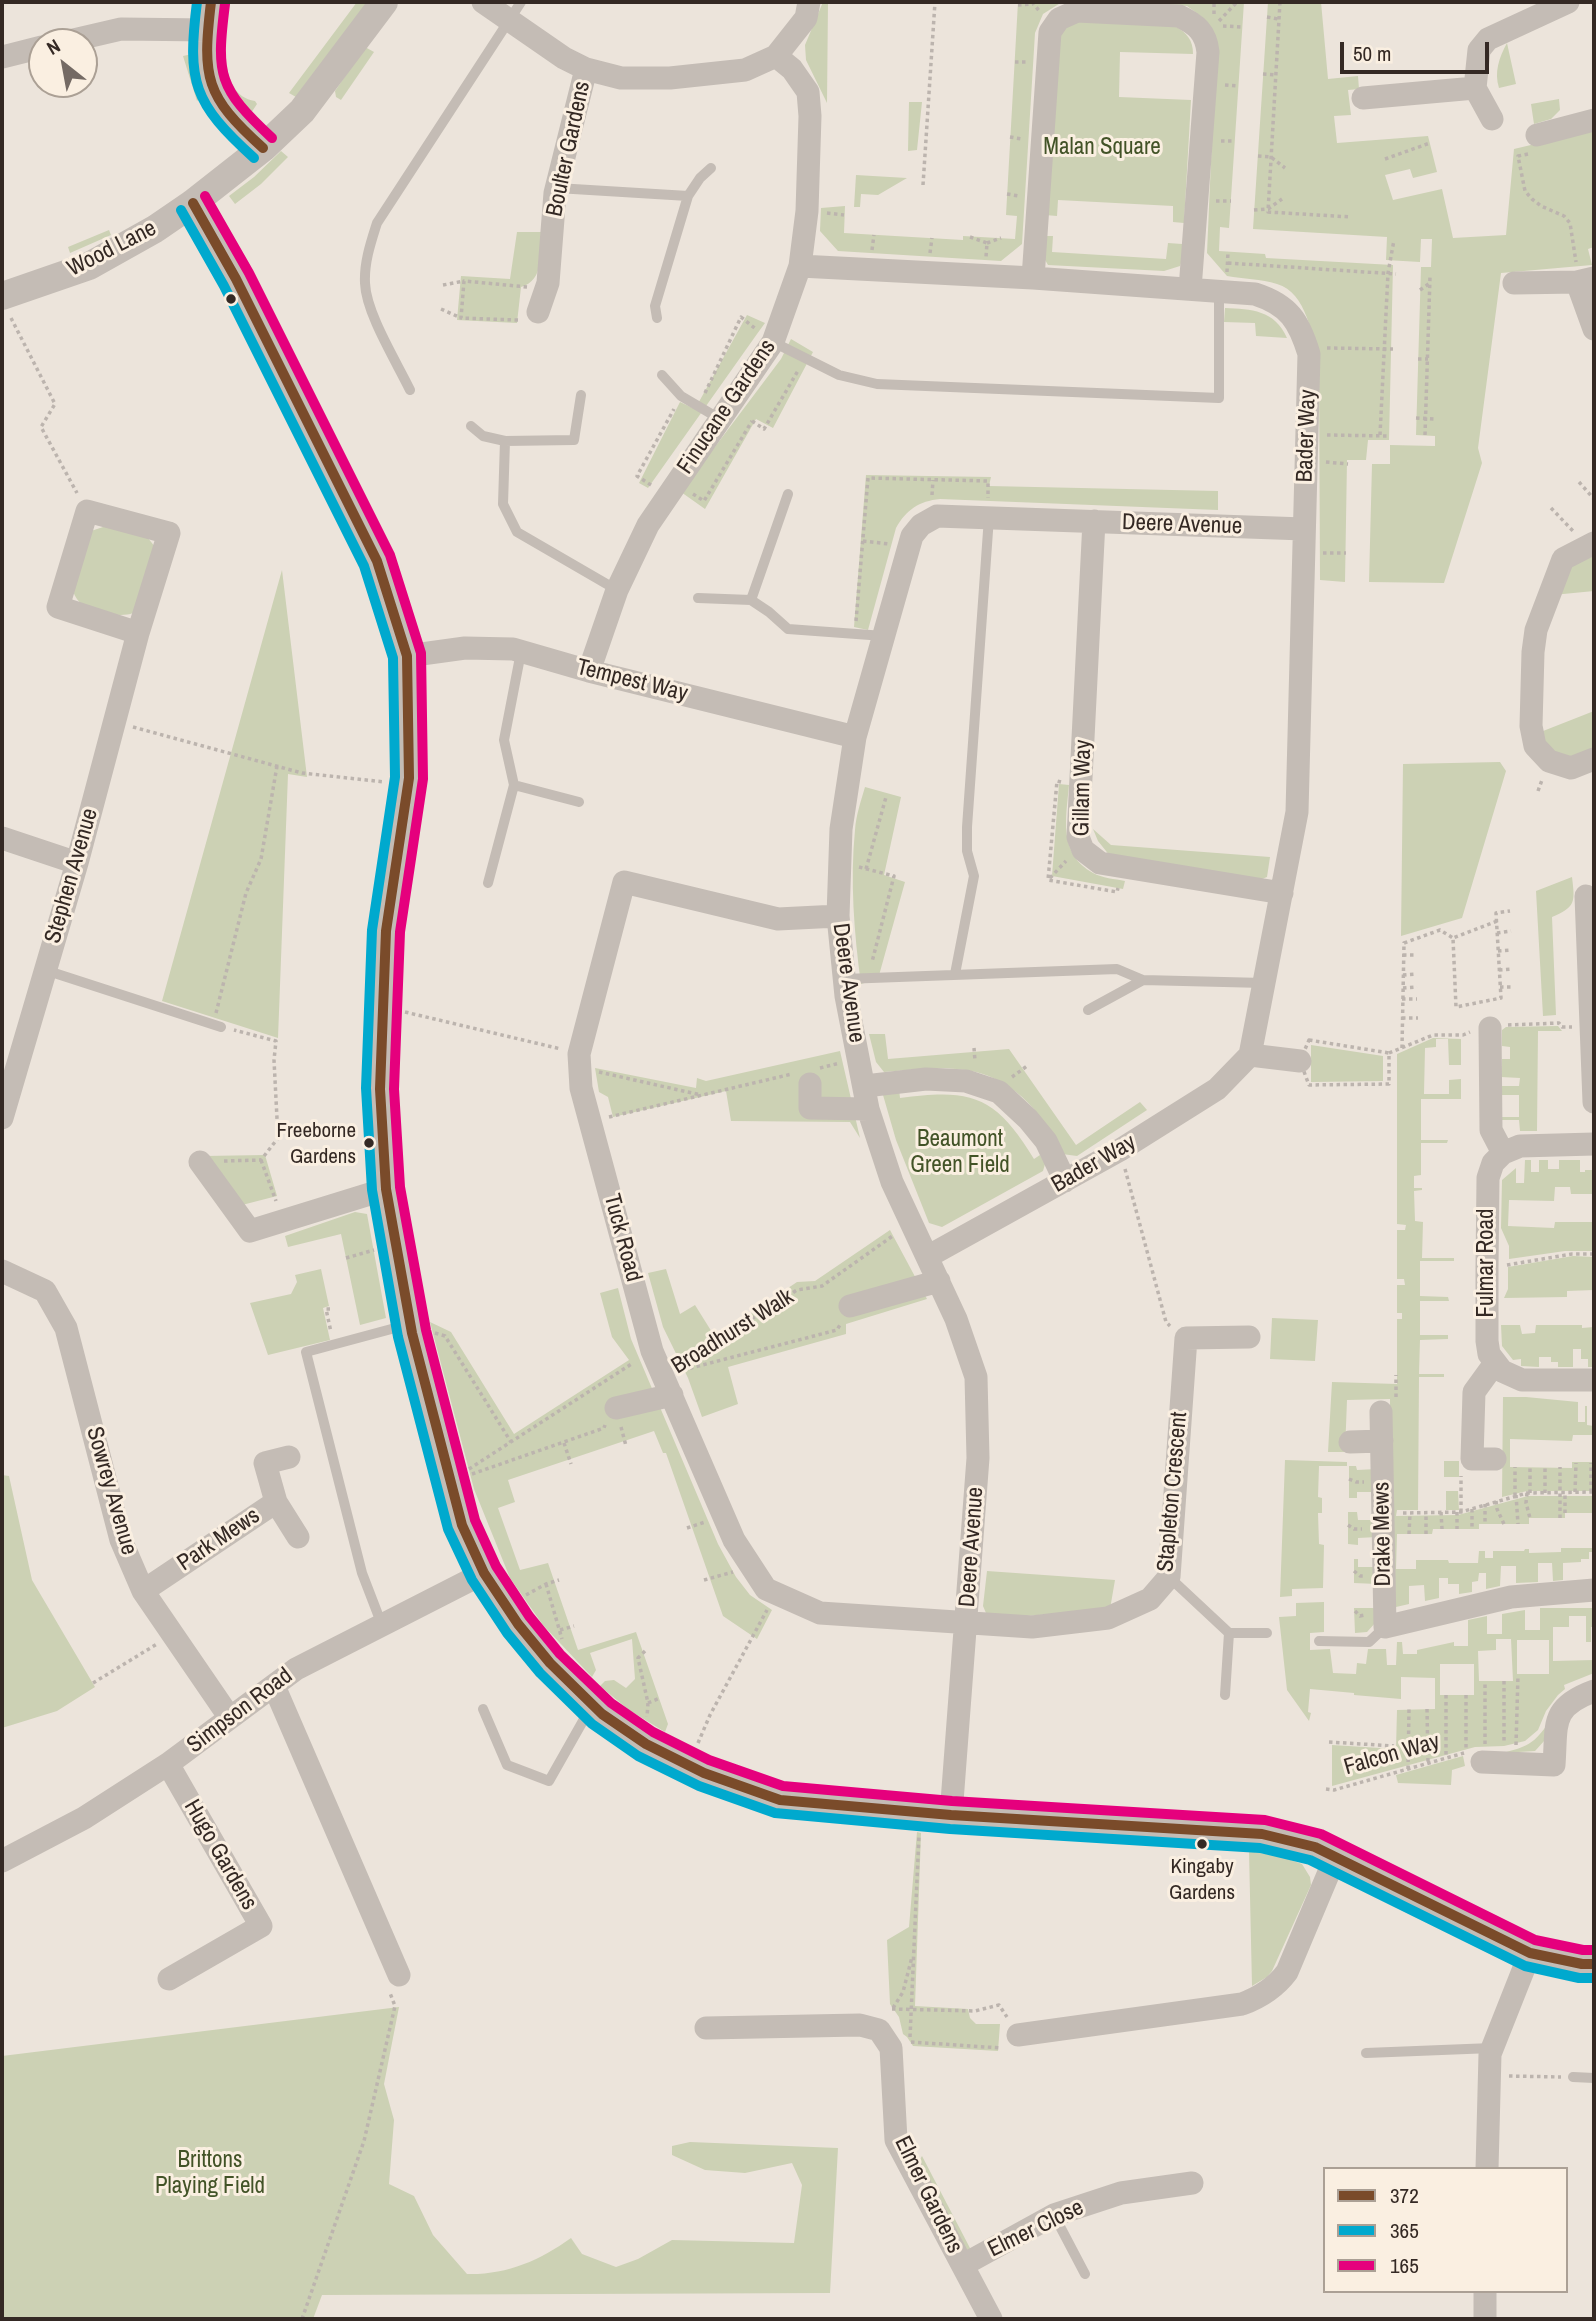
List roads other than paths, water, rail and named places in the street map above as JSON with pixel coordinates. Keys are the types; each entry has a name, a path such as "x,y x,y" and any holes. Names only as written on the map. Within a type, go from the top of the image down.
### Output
{"street":[{"path":"211,2 206,61 212,89 240,128 263,148"},
{"name":"Wood Lane","path":"5,304 89,266 155,229 263,148 316,95 384,2"},
{"path":"483,2 514,11 564,58 586,69 621,78 670,78 745,71 776,56 806,18 809,2"},
{"path":"1492,119 1475,88 1479,50 1488,38 1568,2"},
{"path":"1033,278 1050,32 1059,19 1077,11 1179,16 1193,23 1203,34 1208,52 1190,289"},
{"path":"98,34 121,29 208,30"},
{"path":"2,57 28,50"},
{"name":"Finucane Gardens","path":"589,671 617,590 648,525 773,342 800,265 807,211 810,116 808,92 792,69 776,56"},
{"name":"Boulter Gardens","path":"538,312 547,288 557,188 586,69"},
{"path":"1363,98 1475,88"},
{"path":"1537,135 1594,120"},
{"path":"193,203 236,279 377,561 407,656 408,785 386,931 383,1006 380,1089 386,1189 410,1324 462,1525 484,1573 518,1624 550,1664 602,1714 646,1744 704,1773 780,1800 951,1815 1262,1834 1315,1847 1530,1953 1594,1964"},
{"name":"Bader Way","path":"800,265 1255,294 1273,300 1290,313 1302,332 1309,354 1297,812 1250,1055 1217,1089 1120,1150 927,1257"},
{"path":"1514,283 1586,280 1594,328"},
{"name":"Stephen Avenue","path":"2,1118 10,1059 45,970 77,863 138,633 169,533 87,511 58,607 138,633"},
{"name":"Deere Avenue","path":"951,1815 978,1458 976,1377 956,1319 891,1182 866,1097 844,979 838,916 841,829 855,737 912,536 920,525 937,516 1304,529"},
{"name":"Gillam Way","path":"1094,521 1078,837 1083,850 1100,863 1282,892"},
{"path":"1590,545 1563,559 1536,630 1531,726 1535,746 1549,761 1571,768 1594,759"},
{"name":"Tempest Way","path":"407,656 465,648 521,652 855,737"},
{"path":"2,838 77,863"},
{"name":"Tuck Road","path":"838,916 778,919 624,882 579,1061 581,1088 652,1351 734,1540 766,1589 820,1613 967,1623"},
{"path":"1586,897 1594,1102"},
{"path":"1490,1028 1491,1130 1503,1153 1520,1146 1594,1144"},
{"path":"1250,1055 1300,1061"},
{"path":"808,1075 810,1108 866,1097 922,1079 965,1081 999,1092 1028,1119 1046,1141 1065,1181"},
{"name":"Fulmar Road","path":"1495,1363 1489,1354 1487,1341 1488,1178 1493,1163 1503,1153"},
{"path":"200,1162 250,1231 386,1189"},
{"name":"Sowrey Avenue","path":"2,1271 45,1291 66,1328 121,1540 143,1591 230,1718"},
{"path":"850,1306 939,1281"},
{"name":"Stapleton Crescent","path":"967,1623 1032,1627 1108,1618 1150,1599 1169,1577 1186,1338 1249,1338"},
{"path":"1505,1463 1472,1459 1474,1392 1495,1363 1502,1371 1522,1380 1594,1380"},
{"name":"Broadhurst Walk","path":"616,1408 668,1385"},
{"name":"Drake Mews","path":"1381,1412 1385,1627"},
{"path":"1350,1441 1382,1441"},
{"name":"Park Mews","path":"143,1591 276,1502 265,1462 289,1457"},
{"path":"276,1502 298,1537"},
{"name":"Simpson Road","path":"2,1861 84,1818 168,1765 296,1669 484,1573"},
{"path":"1385,1627 1511,1597 1594,1590"},
{"path":"274,1686 399,1975"},
{"path":"1475,1754 1554,1765 1559,1717 1564,1707 1594,1691"},
{"name":"Hugo Gardens","path":"168,1765 261,1926 169,1979"},
{"path":"1018,2035 1242,2004 1256,1999 1279,1983 1287,1972 1335,1858"},
{"path":"1487,2167 1489,2076 1493,2048 1530,1953"},
{"name":"Elmer Gardens","path":"706,2028 860,2025 878,2030 900,2045 896,2140 991,2319"},
{"name":"Elmer Close","path":"963,2265 1054,2215 1121,2193 1192,2183"},
{"path":"1485,2293 1485,2319"}],"lane":[{"path":"410,390 369,305 365,284 370,244 377,223 514,11"},
{"path":"657,318 655,306 688,196 700,178 711,168"},
{"path":"557,188 688,196"},
{"path":"773,342 839,375 877,384 1219,398 1219,291"},
{"path":"663,375 681,396 720,419"},
{"path":"471,426 483,436 505,441 574,440 581,395"},
{"path":"505,441 503,503 517,532 617,590"},
{"path":"751,600 788,494"},
{"path":"955,974 975,876 967,851 967,827 989,517"},
{"path":"698,598 751,600 788,629 884,636"},
{"path":"488,883 514,786 504,740 521,652"},
{"path":"514,786 579,802"},
{"path":"844,979 1117,969 1143,980 1264,983"},
{"path":"45,970 218,1026"},
{"path":"1088,1010 1143,980"},
{"path":"382,1625 362,1573 306,1352 410,1324"},
{"path":"1169,1577 1229,1633 1267,1633"},
{"path":"1319,1641 1369,1642 1385,1627"},
{"path":"1226,1695 1229,1633"},
{"path":"484,1709 507,1765 549,1781 593,1704"},
{"path":"1366,2053 1493,2048"},
{"path":"1573,2077 1594,2078"},
{"path":"1054,2215 1085,2274"}],"place":[{"name":"Freeborne Gardens","path":"369,1143"},
{"name":"Kingaby Gardens","path":"1202,1844"}],"park label":[{"name":"Malan Square","path":"1102,148"},
{"name":"Beaumont Green Field","path":"960,1153"},
{"name":"Brittons Playing Field","path":"210,2174"}]}
